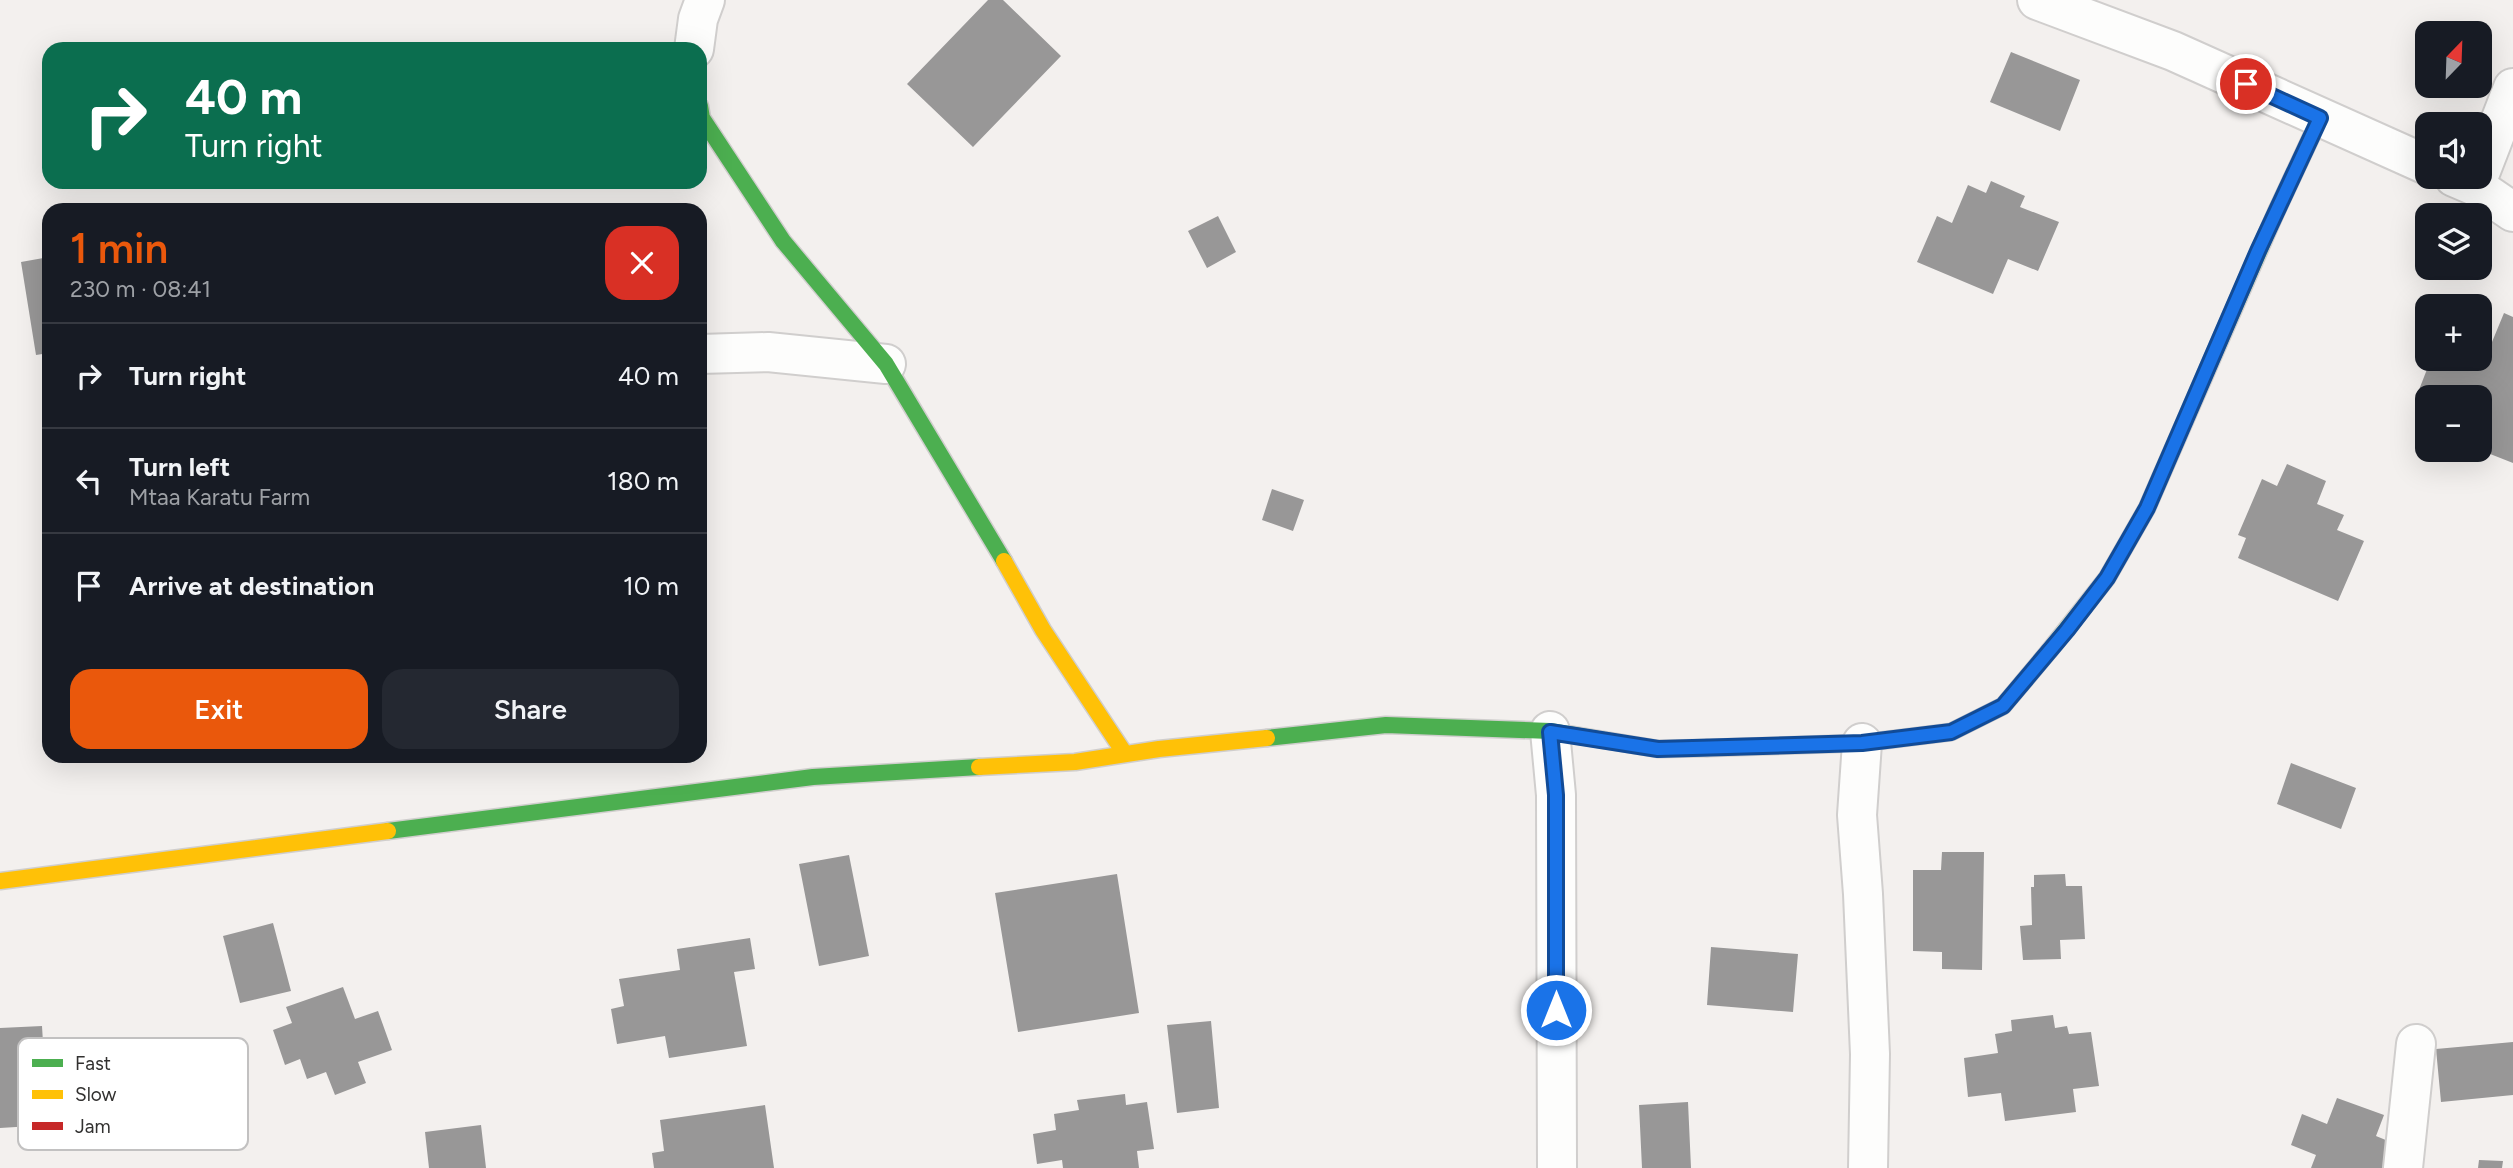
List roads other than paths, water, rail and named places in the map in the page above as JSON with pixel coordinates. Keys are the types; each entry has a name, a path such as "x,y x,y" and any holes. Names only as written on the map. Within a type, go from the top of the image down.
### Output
{"street":[{"path":"695,42 698,19 705,0"},
{"path":"2037,0 2173,51 2415,160"},
{"path":"2492,134 2513,88"},
{"path":"0,881 813,777 1075,762 1386,725 1550,732 1658,749 1862,743 1951,732 2003,706 2107,578 2147,508 2258,251 2320,118"},
{"path":"707,126 783,242 886,364 1043,630 1125,754"},
{"path":"2485,189 2513,212"},
{"path":"707,354 768,352 886,364"},
{"path":"1550,732 1556,795 1557,1168"},
{"path":"1862,743 1857,815 1870,1054 1868,1168"},
{"path":"2403,1168 2416,1044"}]}
